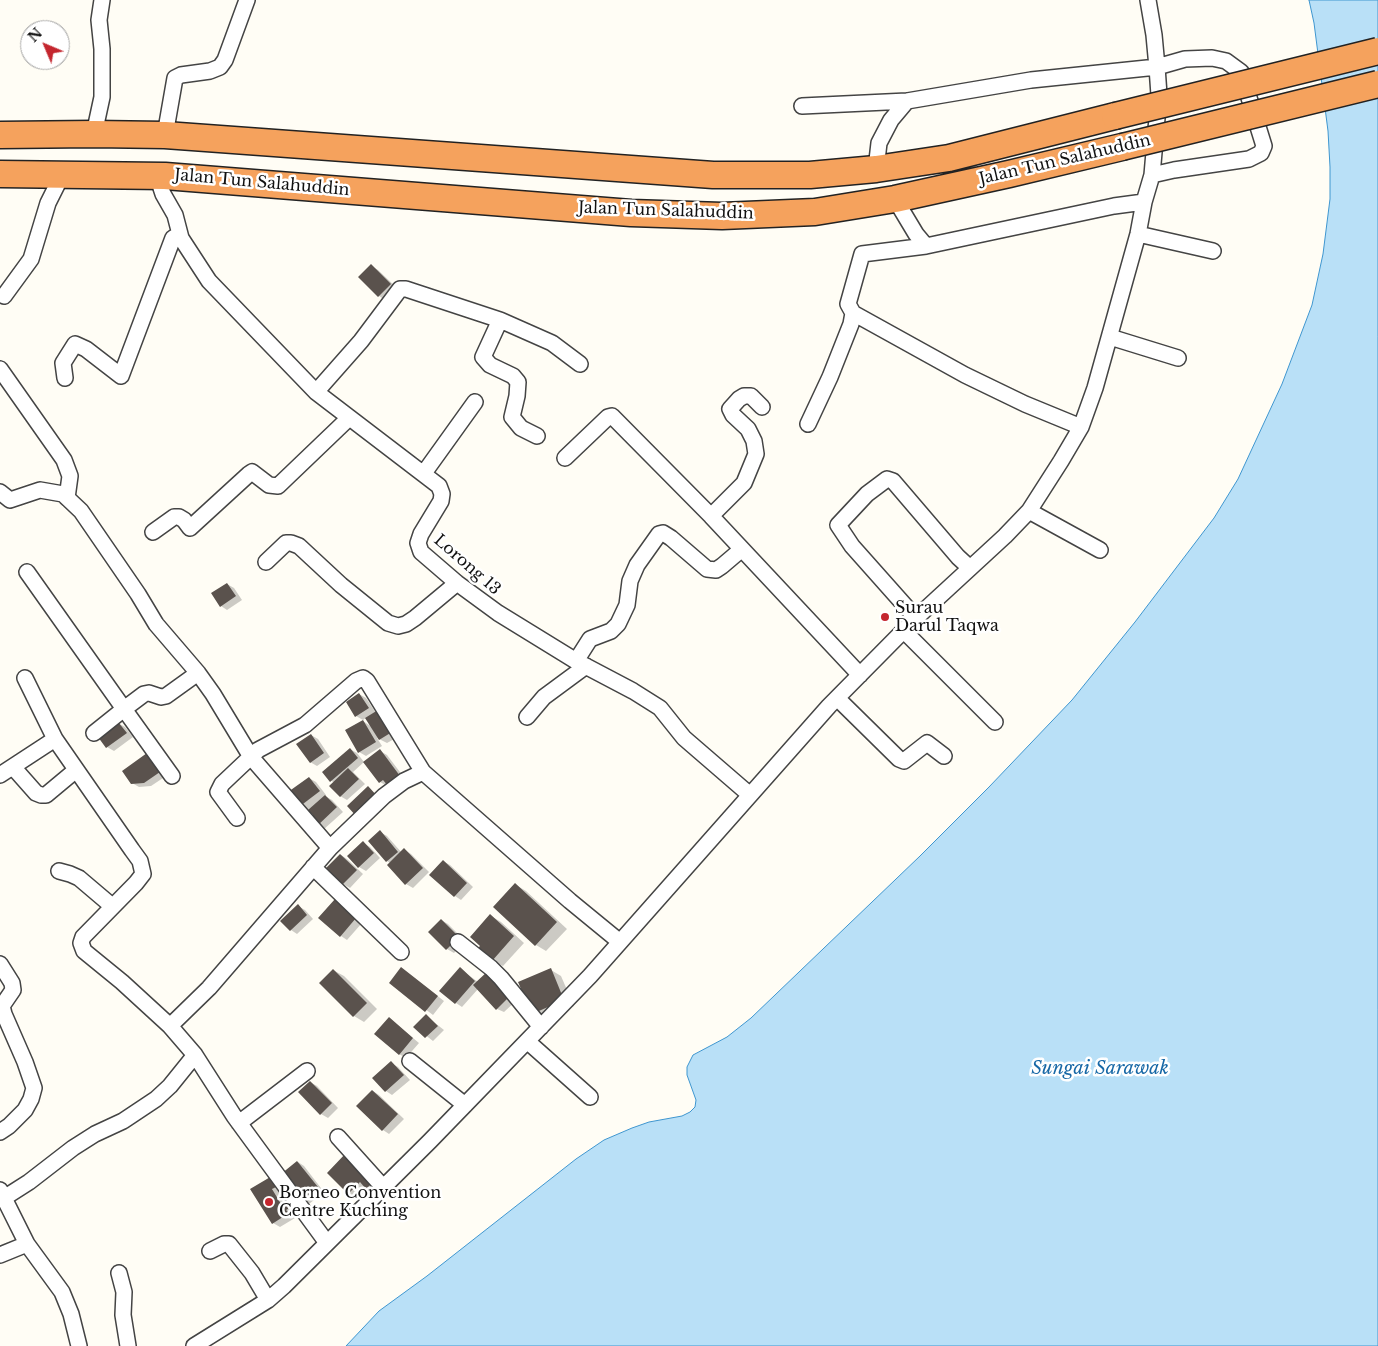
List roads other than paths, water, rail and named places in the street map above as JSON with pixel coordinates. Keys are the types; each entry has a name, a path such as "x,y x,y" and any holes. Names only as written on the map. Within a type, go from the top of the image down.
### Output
{"highway":[{"name":"Jalan Tun Salahuddin","path":"0,135 94,134 165,136 713,175 810,175 876,169 949,158 1378,51"},
{"name":"Jalan Tun Salahuddin","path":"0,174 165,176 631,213 722,216 815,212 895,199 1009,174 1378,84"}],"street":[{"path":"94,134 102,97 99,20 102,0"},
{"path":"165,136 175,78 181,75 210,72 220,67 225,60 247,0"},
{"path":"194,1346 268,1300 465,1105 620,942 837,698 916,618 1006,536 1029,511 1082,427 1110,337 1152,175 1159,95 1154,35 1148,0"},
{"path":"802,106 907,101 1031,80 1157,67 1186,59 1212,58 1226,61 1241,72 1264,146 1260,153 1249,159 1152,175"},
{"path":"876,169 879,142 891,120 907,101"},
{"path":"4,296 31,260 48,203 62,175"},
{"name":"Lorong 13","path":"165,176 162,188 163,194 175,215 179,232 209,281 316,392 440,486 441,501 421,534 418,543 421,552 457,583 498,613 581,664 633,691 660,708 684,738 750,795"},
{"path":"895,199 916,234 926,246"},
{"path":"1082,427 1025,404 964,375 853,314 848,304 862,254 926,246 1114,206 1144,202"},
{"path":"65,378 63,363 75,344 86,349 121,376 173,238 179,232"},
{"path":"1138,234 1213,251"},
{"path":"316,392 361,341 400,289 406,289 500,320 552,343 580,364"},
{"path":"808,424 830,377 851,324 853,314"},
{"path":"500,320 483,357 490,365 513,376 518,382 518,396 512,417 521,428 537,436"},
{"path":"1110,337 1178,358"},
{"path":"0,369 64,460 70,476 67,498"},
{"path":"711,516 744,483 756,454 754,441 748,429 733,415 730,409 744,396 751,396 762,407"},
{"path":"424,473 476,402"},
{"path":"565,458 608,417 612,416 711,516 860,675"},
{"path":"153,532 174,517 179,516 190,528 252,472 269,485 278,486 349,418"},
{"path":"916,618 852,546 838,525 867,494 888,479 893,481 958,557 970,568"},
{"path":"0,492 10,500 40,490 63,494 81,511 138,594 156,624 198,673 213,694 251,756 330,848"},
{"path":"1029,511 1100,550"},
{"path":"526,716 581,664 590,639 611,631 618,624 627,605 630,581 637,565 659,534 663,533 670,538 707,569 716,570 742,549"},
{"path":"266,562 286,543 299,546 341,585 388,623 398,626 416,618 457,583"},
{"path":"27,572 172,776"},
{"path":"904,631 995,722"},
{"path":"94,733 144,694 166,696 198,673"},
{"path":"25,678 55,739 132,850 142,868 143,874 136,883 83,936 80,943 84,951 122,982 170,1026 195,1055 239,1123 327,1243"},
{"path":"237,818 218,792 222,784 258,750 305,725 356,681 363,678 423,772 570,901 620,942"},
{"path":"837,698 899,759 904,761 908,759 927,743 944,756"},
{"path":"55,739 6,771 36,793 46,795 76,770"},
{"path":"170,1026 209,988 330,848 384,796 404,781 423,772"},
{"path":"313,867 401,952"},
{"path":"59,871 79,878 112,906"},
{"path":"458,942 501,978 541,1027"},
{"path":"0,964 12,983 13,990 2,1006 4,1014 34,1088 25,1110 0,1132"},
{"path":"527,1041 590,1097"},
{"path":"79,1346 71,1314 62,1292 27,1244 2,1194 28,1182 73,1148 95,1134 123,1121 156,1099 170,1086 195,1055"},
{"path":"410,1061 465,1105"},
{"path":"239,1123 308,1071"},
{"path":"338,1137 383,1187"},
{"path":"0,1255 27,1244"},
{"path":"210,1251 224,1244 229,1244 252,1273 268,1300"},
{"path":"119,1272 124,1292 123,1316 128,1346"}],"water":[{"name":"Sungai Sarawak","path":"1309,0 1378,0 1378,1346 346,1346 379,1311 427,1276 576,1159 604,1140 632,1128 649,1122 682,1116 690,1112 695,1107 696,1100 687,1075 687,1067 693,1055 727,1037 751,1018 989,787 1072,700 1135,622 1214,518 1238,479 1282,384 1312,305 1323,254 1330,199 1330,167 1328,131 1314,23"}],"place":[{"name":"Surau Darul Taqwa","path":"885,617"},
{"name":"Borneo Convention Centre Kuching","path":"269,1202"}]}
